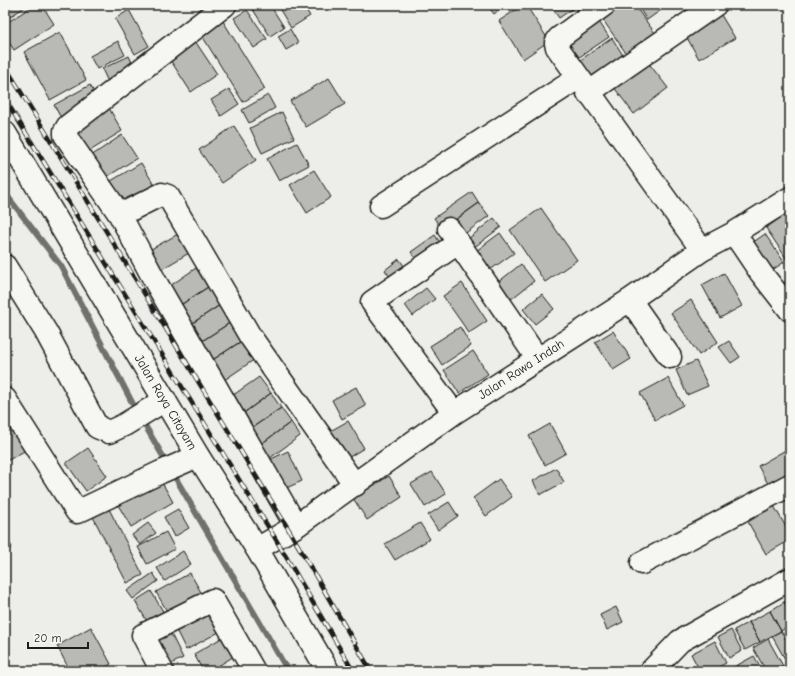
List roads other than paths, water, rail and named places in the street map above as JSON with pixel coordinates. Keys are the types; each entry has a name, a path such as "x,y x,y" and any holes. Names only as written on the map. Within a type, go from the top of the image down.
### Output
{"street":[{"path":"225,5 201,12 68,126 65,131 70,143 120,215 155,282 296,526"},
{"path":"604,5 559,38 556,43 557,47 583,86 702,250"},
{"path":"381,206 583,86 715,5"},
{"name":"Jalan Raya Citayam","path":"5,133 158,405 180,464 257,549 328,671"},
{"path":"120,215 162,194 168,196 250,336 355,485"},
{"name":"Jalan Rawa Indah","path":"257,549 296,526 454,413 537,358 630,300 702,250 734,233 790,198"},
{"path":"734,233 761,273 790,310"},
{"path":"454,413 372,302 454,236 537,358"},
{"path":"5,266 46,332 97,427 108,432 124,425 158,405"},
{"path":"630,300 670,357"},
{"path":"5,399 77,512 180,464"},
{"path":"642,564 790,485"},
{"path":"650,671 680,641 790,579"},
{"path":"162,671 143,635 213,600 254,671"}],"waterway":[{"path":"5,193 61,266 136,410 288,671"}],"railway":[{"path":"5,66 289,530 371,671"},
{"path":"5,99 275,538 353,671"}]}
